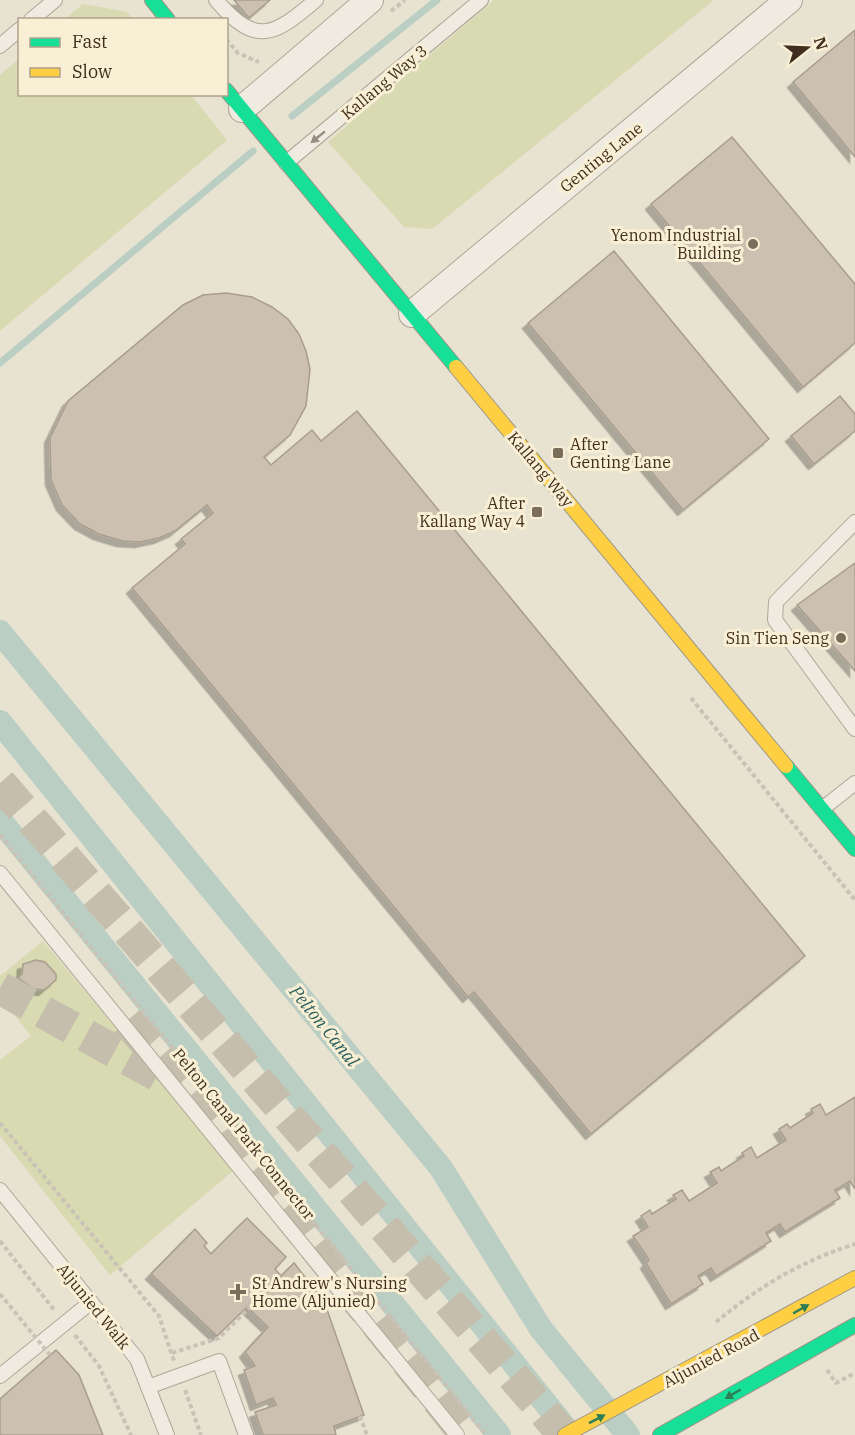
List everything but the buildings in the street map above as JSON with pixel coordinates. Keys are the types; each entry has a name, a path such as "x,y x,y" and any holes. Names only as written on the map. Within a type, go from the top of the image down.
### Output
{"street":[{"path":"152,0 166,18"},
{"path":"241,108 370,0"},
{"name":"Genting Lane","path":"412,314 789,0"},
{"name":"Kallang Way","path":"241,108 855,849"},
{"name":"Aljunied Road","path":"565,1435 855,1278"},
{"path":"660,1435 855,1325"}],"lane":[{"path":"33,18 55,0"},
{"path":"216,0 245,28 258,32 276,29 292,21 316,0"},
{"name":"Kallang Way 3","path":"286,163 481,0"},
{"path":"0,46 18,31"},
{"path":"855,522 776,602 775,620 855,729"},
{"path":"822,809 855,783"},
{"path":"0,873 457,1435"},
{"name":"Aljunied Walk","path":"0,1190 137,1359 168,1435"},
{"path":"0,1376 91,1302"},
{"path":"148,1387 219,1361 246,1435"}],"path":[{"name":"Pelton Canal Park Connector","path":"0,835 486,1435"},
{"path":"0,1123 159,1316 201,1435"},
{"path":"712,1324 756,1289 820,1255 855,1244"},
{"path":"0,1294 50,1355"},
{"path":"172,1353 219,1338 249,1308"},
{"path":"360,1416 367,1435"}],"green space":[{"path":"494,0 714,0 432,229 404,227 328,142"},
{"path":"83,4 127,12 132,18 66,18"},
{"path":"18,60 18,96 192,96 227,140 0,331 0,75"},
{"path":"43,941 234,1170 110,1275 0,1136 0,1060 31,1036 0,997 0,976"}],"waterway":[{"path":"292,116 437,0"},
{"path":"0,363 253,151"},
{"name":"Pelton Canal","path":"0,632 441,1168 541,1329 628,1435"},
{"name":"Pelton Canal","path":"0,722 571,1435"},
{"name":"Pelton Canal","path":"0,820 499,1435"}],"tunnel":[{"path":"0,783 564,1435"},
{"path":"0,988 168,1081"},
{"path":"127,1021 191,1093 466,1435"}],"traffic: fast":[{"path":"152,0 166,18"},
{"path":"228,92 456,367"},
{"path":"786,766 855,849"},
{"path":"660,1435 855,1325"}],"traffic: slow":[{"path":"456,367 786,766"},
{"path":"565,1435 855,1278"}],"place":[{"name":"Yenom Industrial Building","path":"753,244"},
{"name":"After Genting Lane","path":"558,453"},
{"name":"After Kallang Way 4","path":"537,512"},
{"name":"Sin Tien Seng","path":"841,638"},
{"name":"St Andrew's Nursing Home (Aljunied)","path":"238,1292"}]}
